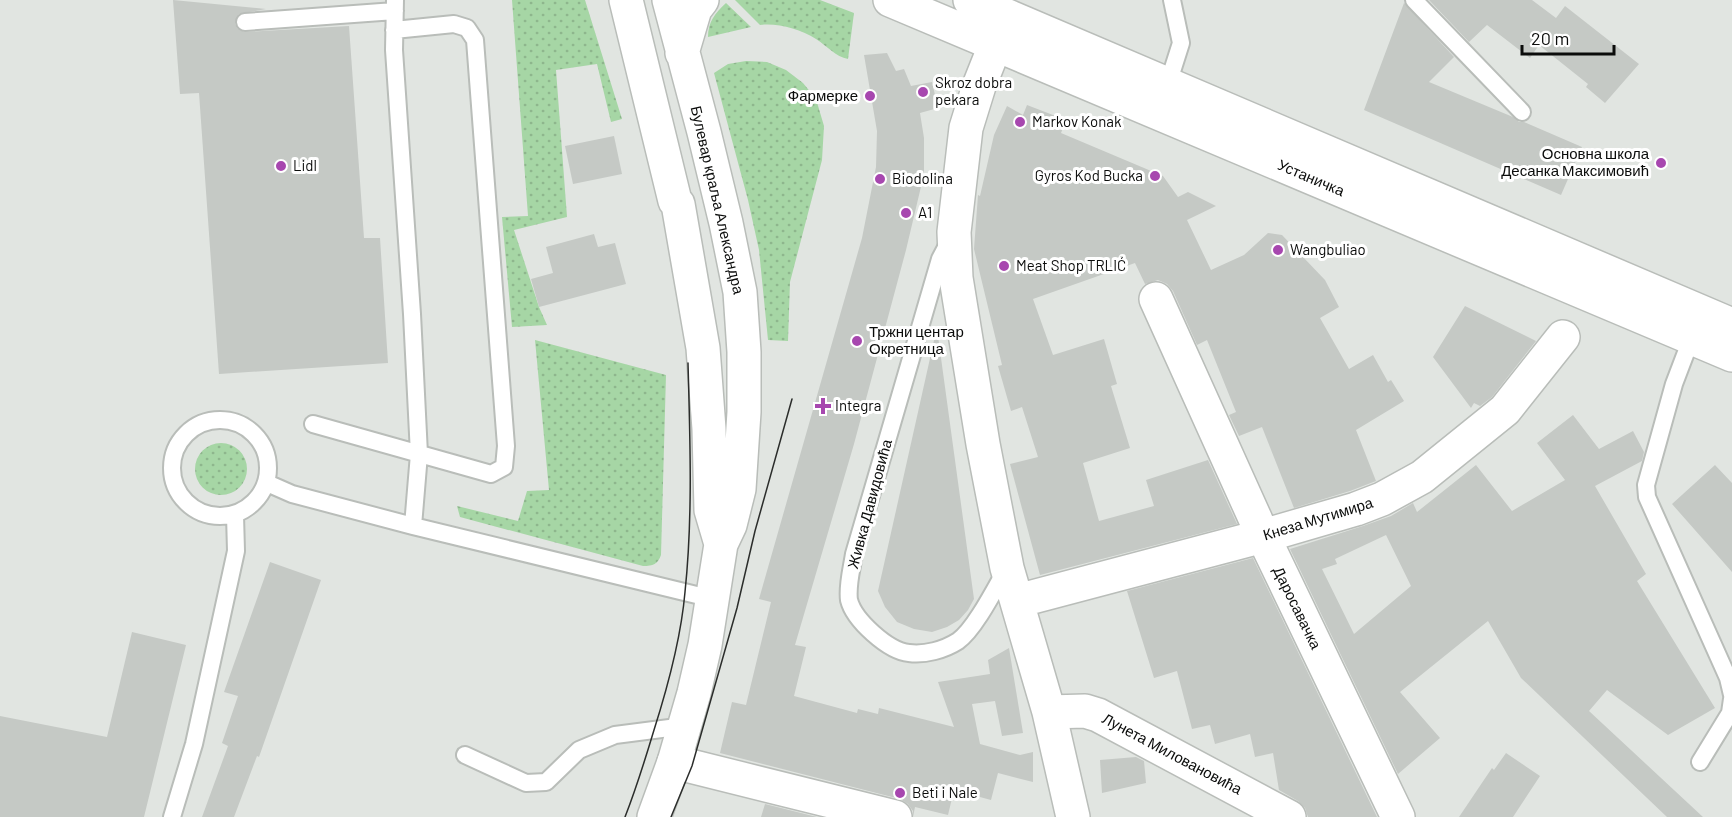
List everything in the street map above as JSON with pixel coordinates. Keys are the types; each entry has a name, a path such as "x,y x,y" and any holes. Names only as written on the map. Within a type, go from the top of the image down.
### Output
{"main road":[{"name":"Булевар краља Александра","path":"626,0 675,201 678,204 692,276 703,348 709,429 711,510 721,544"},
{"name":"Булевар краља Александра","path":"654,817 685,726 705,645 721,544 740,489 744,412 744,352 740,292 726,223 669,0"},
{"path":"682,53 695,9 702,0"},
{"name":"Устаничка","path":"890,0 1001,30 1168,84 1697,324 1732,355"},
{"name":"Устаничка","path":"970,0 1001,30 1697,324 1732,324"},
{"name":"Живка Давидовића","path":"1001,30 971,108 966,128 954,232 956,278 963,332 1007,568 1048,712 1073,817"},
{"name":"Даросавачка","path":"1156,299 1263,536 1398,817"},
{"name":"Кнеза Мутимира","path":"1017,601 1356,509 1413,484 1505,410 1563,338"},
{"name":"Лунета Миловановића","path":"1048,712 1085,711 1098,715 1289,817"},
{"path":"674,762 888,816"}],"lane":[{"path":"1168,84 1181,43 1172,0"},
{"path":"1414,0 1522,112"},
{"path":"245,22 395,6 394,30 419,454 413,526"},
{"path":"313,424 491,474 504,466 506,446 475,40 467,27 454,24 394,30"},
{"name":"Живка Давидовића","path":"954,232 940,259 854,554 849,583 849,600 858,617 870,631 886,642 907,653 929,653 958,641 967,632 1007,568"},
{"path":"1697,324 1674,384 1646,484 1647,497 1728,678 1732,694"},
{"path":"220,420 235,422 249,429 260,440 267,453 269,468 267,483 260,497 235,514 220,517 206,515 181,497 174,483 172,468 174,453 181,440 192,429 205,422 220,420"},
{"path":"267,483 292,494 413,526 713,599"},
{"path":"172,817 194,744 236,550 235,514"},
{"path":"1700,762 1730,713 1732,699"},
{"path":"465,754 526,783 546,782 579,750 615,735 685,726"}],"green space":[{"path":"512,0 585,0 622,119 611,122 597,64 556,70 567,217 514,230 547,325 512,327 502,217 528,216"},
{"path":"735,0 820,0 854,13 848,59 839,56 803,32 781,26 760,25"},
{"path":"726,3 751,27 708,37 713,18"},
{"path":"746,61 767,62 786,70 803,83 816,99 824,126 822,160 790,282 788,341 768,340 759,250 714,73 728,64"},
{"path":"535,340 666,375 661,555 655,564 643,566 460,517 457,506 518,521 527,491 549,490"},
{"path":"221,443 231,445 239,451 245,459 247,469 245,479 239,487 231,493 221,495 211,493 203,487 197,479 195,469 197,459 203,451 211,445"}],"building":[{"name":"Lidl","path":"173,0 266,9 239,14 235,23 237,28 245,32 349,26 364,238 380,238 388,363 219,374 199,93 180,94"},
{"path":"1429,0 1532,0 1556,18 1565,6 1639,64 1605,103 1586,87 1588,84 1539,45 1530,58 1487,25 1469,42"},
{"path":"1404,3 1454,57 1429,82 1582,147 1561,195 1364,110"},
{"path":"887,53 896,71 904,69 911,86 932,82 938,108 920,113 924,138 924,174 854,444 795,645 806,647 794,696 857,713 858,709 878,714 879,708 954,727 938,682 990,674 988,660 1009,648 1023,733 1002,736 995,701 972,704 980,744 1020,755 1033,752 1033,782 998,773 991,800 954,790 948,815 915,807 913,817 913,811 908,804 900,799 720,753 732,702 746,705 771,602 759,599 862,238 876,167 877,131 864,55"},
{"path":"1027,105 1066,120 1061,133 1163,176 1178,197 1188,192 1216,206 1187,220 1211,270 1244,255 1268,233 1282,235 1325,280 1339,307 1320,318 1349,369 1373,355 1388,382 1391,380 1404,401 1356,430 1376,481 1294,508 1262,427 1239,436 1229,415 1236,412 1207,340 1197,345 1173,291 1167,284 1158,280 1145,284 1135,263 1033,299 1053,355 1104,339 1117,384 1111,386 1130,448 1083,463 1099,521 1154,506 1146,480 1208,460 1237,524 1040,575 1010,464 1038,457 1022,407 1011,411 998,366 1002,365 974,249 978,195 980,196 994,135 1007,106 1023,115"},
{"path":"614,136 622,174 573,184 565,146"},
{"path":"594,234 598,247 615,243 626,284 539,307 531,279 553,273 546,247"},
{"path":"1465,306 1536,341 1492,397 1480,406 1474,403 1471,408 1433,357"},
{"path":"935,336 938,336 974,599 959,620 932,632 914,629 897,622 885,607 878,591"},
{"path":"1573,415 1599,449 1633,431 1644,452 1642,461 1595,486 1646,574 1637,581 1715,708 1668,735 1607,690 1589,711 1703,817 1667,817 1521,678 1488,621 1400,692 1440,738 1398,774 1290,549 1391,516 1413,503 1417,512 1476,465 1512,511 1565,480 1537,443","holes":["1386,535 1411,586 1354,634 1322,569 1337,564 1335,559"]},
{"path":"1715,465 1732,483 1732,572 1672,504"},
{"path":"1253,558 1377,817 1308,817 1305,808 1298,801 1279,790 1273,753 1255,757 1250,734 1215,744 1210,725 1192,729 1177,671 1154,678 1127,591"},
{"path":"270,562 321,580 259,757 257,756 234,817 202,817 228,746 222,743 238,696 224,692"},
{"path":"132,632 186,645 144,817 0,817 0,716 107,737"},
{"path":"1506,753 1540,776 1513,817 1459,817 1492,768 1494,770"},
{"path":"1136,757 1144,761 1146,783 1102,793 1100,760"},
{"path":"765,804 817,817 761,817"}],"tram line":[{"path":"625,817 664,696 683,610 688,563 690,506 688,363"},
{"path":"671,817 692,766 737,608 755,531 792,399"}],"place":[{"name":"Skroz dobra pekara","path":"923,92"},
{"name":"Фармерке","path":"870,96"},
{"name":"Markov Konak","path":"1020,122"},
{"name":"Основна школа Десанка Максимовић","path":"1661,163"},
{"name":"Lidl","path":"281,166"},
{"name":"Gyros Kod Bucka","path":"1155,176"},
{"name":"Biodolina","path":"880,179"},
{"name":"A1","path":"906,213"},
{"name":"Wangbuliao","path":"1278,250"},
{"name":"Meat Shop TRLIĆ","path":"1004,266"},
{"name":"Тржни центар Окретница","path":"857,341"},
{"name":"Integra","path":"823,406"},
{"name":"Beti i Nale","path":"900,793"}]}
